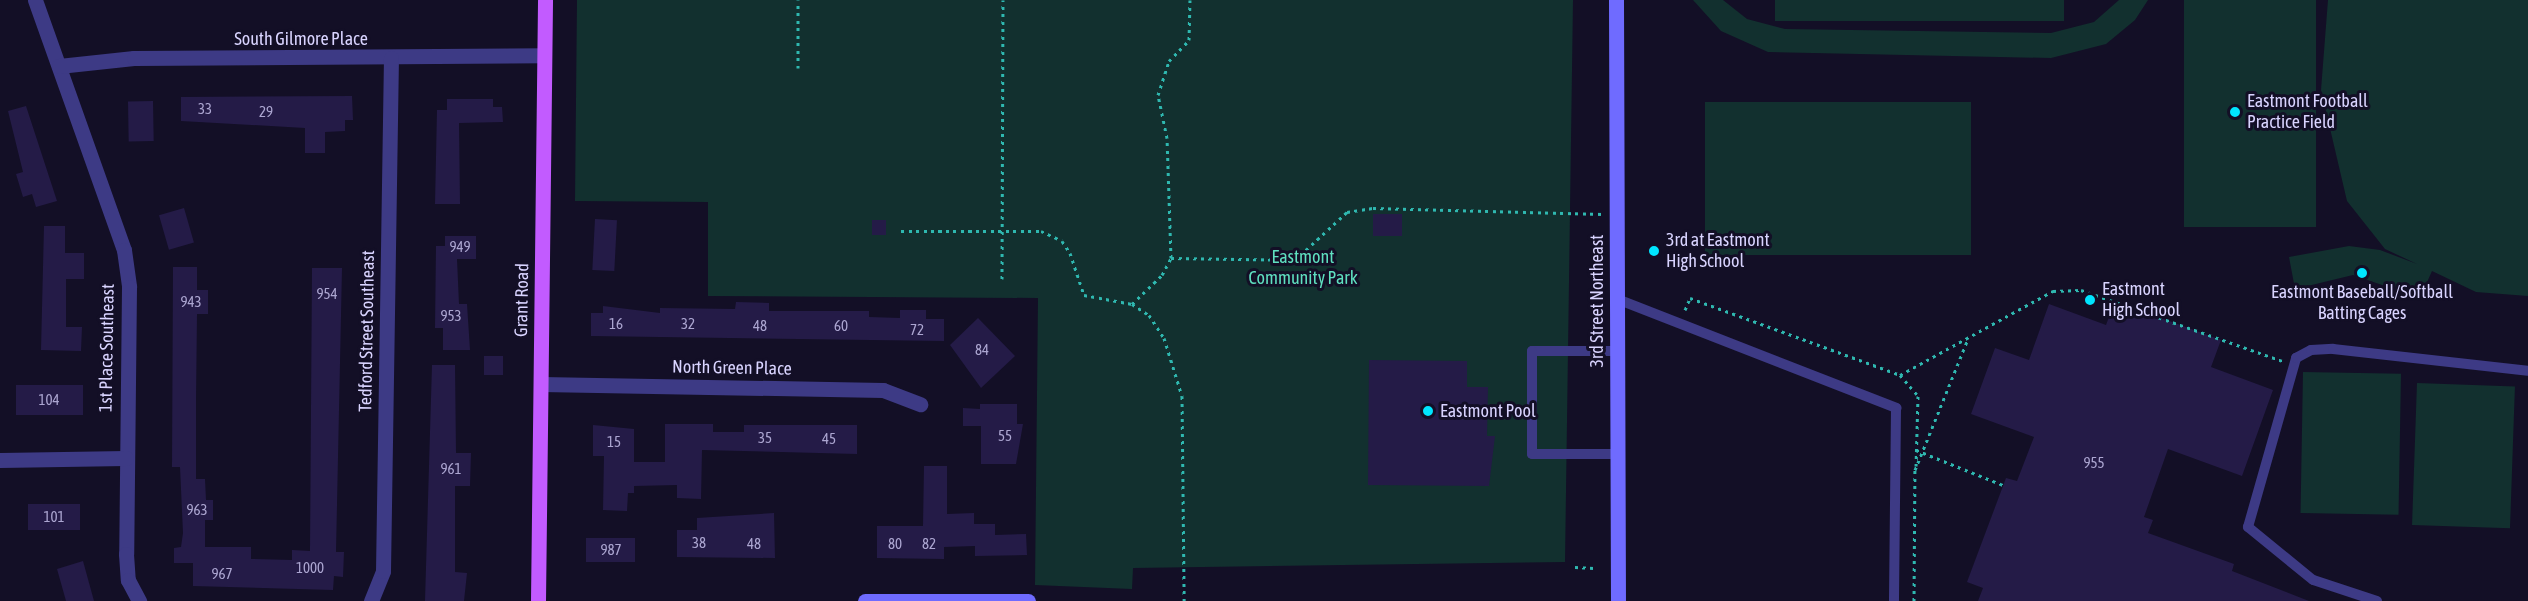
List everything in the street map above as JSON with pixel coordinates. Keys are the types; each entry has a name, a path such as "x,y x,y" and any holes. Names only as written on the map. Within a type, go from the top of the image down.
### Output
{"main road":[{"name":"Grant Road","path":"538,601 545,0"}],"street":[{"name":"1st Place Southeast","path":"35,0 124,250 129,287 126,458 128,580 139,601"},
{"name":"3rd Street Northeast","path":"1616,0 1618,601"},
{"name":"South Gilmore Place","path":"59,66 134,58 391,58 544,55"},
{"name":"Tedford Street Southeast","path":"370,601 383,571 391,58"},
{"name":"North Green Place","path":"541,384 883,390 920,404"},
{"path":"0,460 126,458"},
{"path":"866,601 1028,601"}],"lane":[{"path":"1617,299 1896,408 1894,601"},
{"path":"2377,601 2313,580 2248,527 2293,364 2311,350 2333,349 2528,371"},
{"path":"1617,351 1533,351 1533,454 1618,454"}],"path":[{"path":"798,0 798,68"},
{"path":"1002,279 1003,0"},
{"path":"1132,303 1162,275 1171,258 1167,138 1158,95 1169,61 1190,40 1190,0"},
{"path":"1171,258 1295,260 1347,212 1373,208 1616,214"},
{"path":"901,231 1002,231 1051,235 1070,253 1084,295 1132,303 1149,315 1164,338 1182,396 1184,601"},
{"path":"1900,375 2053,291 2081,290 2293,364"},
{"path":"1676,307 1685,311 1690,298 1900,375 1918,396 1914,601"},
{"path":"1916,470 1969,337"},
{"path":"1916,450 2003,485"},
{"path":"1575,567 1594,568"}],"green space":[{"name":"Eastmont Community Park","path":"577,0 1573,0 1565,562 1133,568 1132,589 1035,585 1038,298 708,296 708,202 575,201"},
{"path":"1693,0 1723,0 1747,19 1785,29 2051,33 2094,22 2119,0 2148,0 2135,20 2106,44 2051,58 1768,52 1721,31"},
{"path":"1775,0 2064,0 2064,21 1775,21"},
{"name":"Eastmont Football Practice Field","path":"2184,0 2316,0 2316,227 2184,227"},
{"path":"2328,0 2528,0 2528,296 2476,292 2432,271 2420,298 2353,275 2295,289 2289,257 2349,246 2380,250 2417,264 2385,249 2347,201 2321,90"},
{"path":"1705,102 1971,102 1971,255 1705,255"},
{"path":"2303,372 2401,374 2399,515 2301,513"},
{"path":"2417,383 2515,386 2510,528 2412,525"}],"building":[{"path":"352,96 353,120 345,120 345,131 325,132 325,153 305,153 305,128 181,121 181,97"},
{"path":"447,99 493,99 493,107 502,107 503,122 459,123 460,204 435,204 437,110 447,110"},
{"path":"128,101 153,101 154,141 129,141"},
{"path":"26,106 57,201 36,207 32,194 23,197 16,174 23,172 8,111"},
{"path":"184,208 194,243 169,250 159,215"},
{"path":"1373,214 1402,214 1402,236 1373,236"},
{"path":"595,219 617,220 614,271 592,270"},
{"path":"872,220 886,220 886,235 872,235"},
{"path":"44,226 65,226 65,253 84,253 84,279 66,279 66,327 82,327 81,351 41,350"},
{"path":"445,236 476,236 476,259 457,259 459,304 467,304 470,350 443,350 443,328 435,328 436,246 445,246"},
{"path":"173,267 197,267 197,290 208,290 208,314 197,314 196,479 205,479 206,500 213,500 213,520 205,520 205,547 251,547 251,559 292,560 292,550 310,551 312,268 342,268 336,552 344,552 343,577 334,576 333,590 193,586 193,563 174,563 174,548 181,547 183,533 180,467 172,467"},
{"path":"2115,301 2221,340 2211,367 2273,390 2242,476 2168,449 2144,517 2153,520 2148,533 2234,564 2232,571 2309,601 1978,601 1983,588 1967,582 2006,478 2017,481 2034,437 1971,414 1995,348 2029,360 2049,304 2106,325"},
{"path":"736,302 769,303 769,311 869,311 869,317 900,318 900,310 926,310 926,319 944,319 944,341 591,336 591,313 603,313 603,306 660,313 660,308 735,309"},
{"path":"978,318 1015,356 981,388 950,345"},
{"path":"484,356 503,356 503,375 484,375"},
{"name":"Eastmont Pool","path":"1369,360 1467,361 1467,387 1488,387 1487,436 1495,436 1489,486 1368,485"},
{"path":"432,365 455,365 456,453 471,453 470,486 455,486 455,572 467,573 464,601 425,601"},
{"path":"16,385 83,385 83,415 16,415"},
{"path":"980,404 1017,404 1017,424 1023,424 1016,464 981,464 981,426 963,426 963,408 980,409"},
{"path":"665,424 713,424 713,432 744,432 744,425 857,425 857,454 702,450 701,499 677,498 677,485 634,486 634,493 628,493 627,511 603,510 604,456 593,456 593,425 634,429 634,462 665,462"},
{"path":"924,466 947,466 947,514 974,513 974,524 995,524 995,535 1026,534 1027,555 975,556 975,546 944,547 944,559 877,558 877,526 923,526"},
{"path":"28,504 80,504 80,530 28,530"},
{"path":"774,513 775,558 677,557 677,530 697,530 697,518"},
{"path":"586,538 635,538 635,562 586,562"},
{"path":"83,561 94,601 66,601 57,569"}],"place":[{"name":"Eastmont Football Practice Field","path":"2235,112"},
{"name":"3rd at Eastmont High School","path":"1654,251"},
{"name":"Eastmont Baseball/Softball Batting Cages","path":"2362,273"},
{"name":"Eastmont High School","path":"2090,300"},
{"name":"Eastmont Pool","path":"1428,411"}]}
